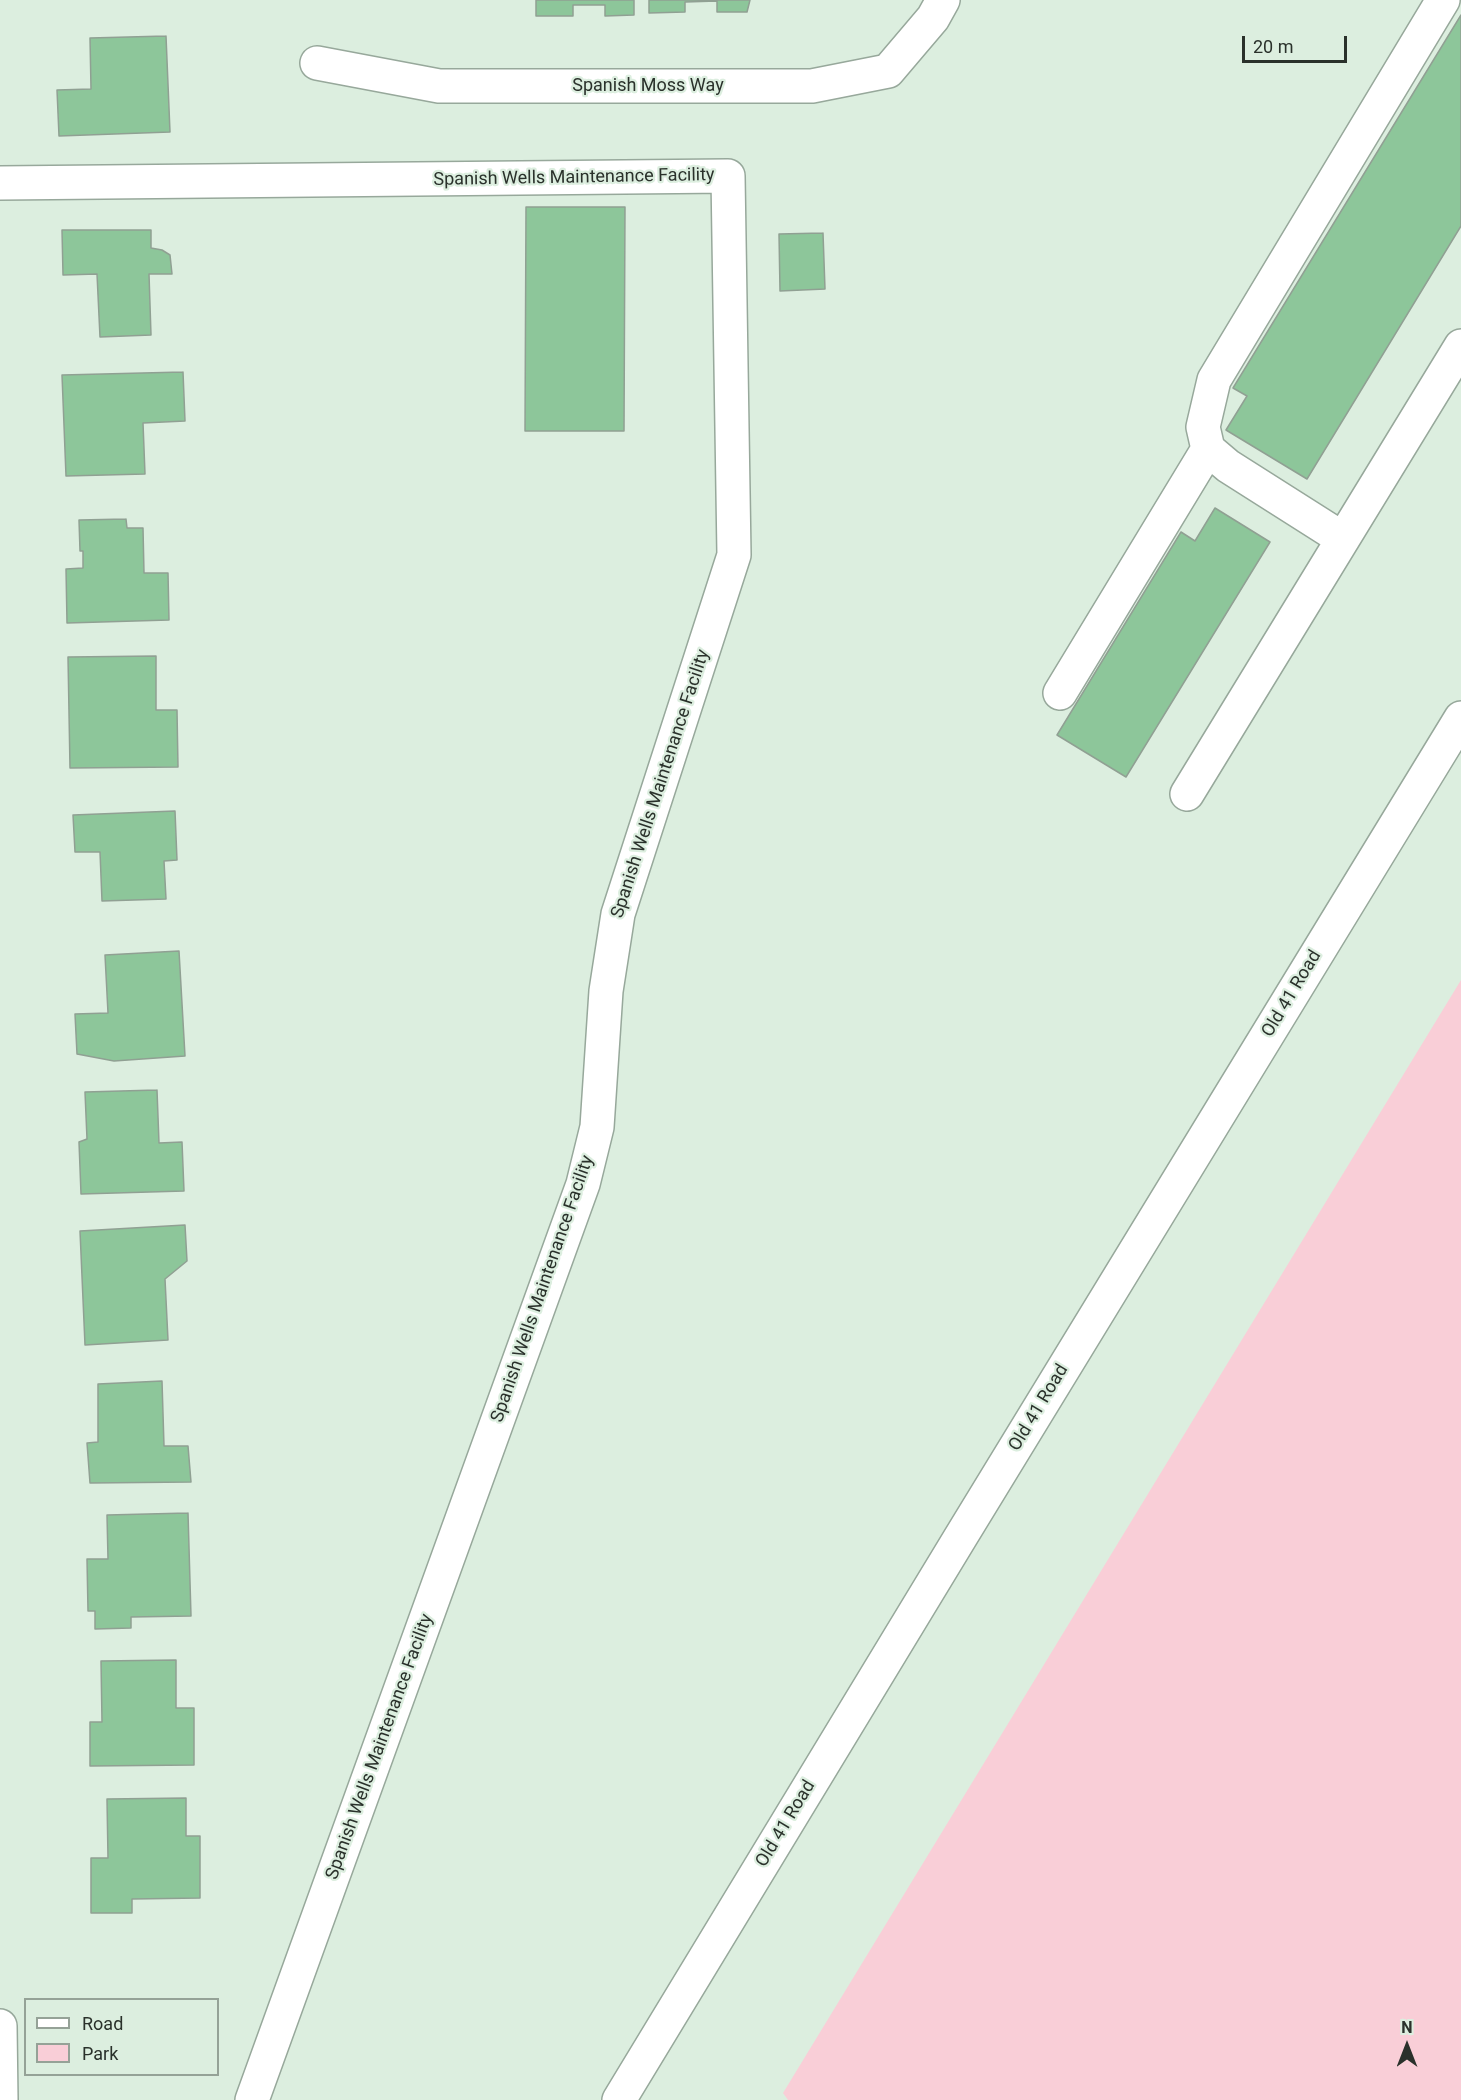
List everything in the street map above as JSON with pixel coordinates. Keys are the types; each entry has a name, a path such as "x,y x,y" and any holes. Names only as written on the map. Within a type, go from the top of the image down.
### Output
{"street":[{"name":"Spanish Moss Way","path":"317,63 439,86 812,86 888,71 933,18 943,0"},
{"path":"1343,539 1228,466 1208,448 1203,427 1214,380 1443,0"},
{"name":"Spanish Wells Maintenance Facility","path":"0,183 728,176 734,555 618,914 606,991 597,1127 586,1172 252,2100"},
{"path":"1187,794 1461,346"},
{"path":"1060,693 1208,448"},
{"name":"Old 41 Road","path":"619,2100 978,1507 1461,718"},
{"path":"0,2026 1,2100"}],"green space":[{"path":"1461,980 1461,2100 788,2100 783,2093"}],"building":[{"path":"536,0 634,0 634,15 605,16 605,5 573,5 573,16 536,16"},
{"path":"649,0 750,0 747,12 717,12 717,1 685,2 685,12 649,13"},
{"path":"1461,15 1461,226 1307,479 1226,430 1247,396 1233,388"},
{"path":"166,36 170,132 59,136 57,90 91,89 90,38"},
{"path":"526,207 625,207 624,431 525,431"},
{"path":"62,230 151,230 151,248 162,250 170,255 172,274 149,274 151,335 100,337 97,274 63,275"},
{"path":"823,233 825,289 780,291 779,234"},
{"path":"183,372 185,421 143,423 145,474 66,476 62,375"},
{"path":"1215,508 1270,542 1126,777 1057,735 1181,532 1195,541"},
{"path":"126,519 127,528 143,528 144,573 168,573 169,620 67,623 66,569 83,568 79,520"},
{"path":"156,656 156,710 177,710 178,767 70,768 68,657"},
{"path":"175,811 177,860 164,861 166,899 102,901 100,852 75,852 73,815"},
{"path":"179,951 185,1056 114,1061 77,1054 75,1014 108,1013 105,955"},
{"path":"157,1090 159,1143 182,1142 184,1191 81,1194 79,1142 87,1139 85,1092"},
{"path":"185,1225 187,1261 165,1279 168,1340 85,1345 80,1231"},
{"path":"162,1381 164,1446 188,1446 191,1482 90,1483 87,1443 98,1442 98,1384"},
{"path":"188,1513 191,1616 131,1617 131,1628 95,1629 95,1611 88,1611 87,1559 108,1559 107,1515"},
{"path":"176,1660 176,1708 194,1708 194,1765 90,1766 90,1722 102,1722 101,1661"},
{"path":"186,1798 186,1836 200,1836 200,1898 132,1899 132,1913 91,1913 91,1858 108,1858 107,1799"}]}
